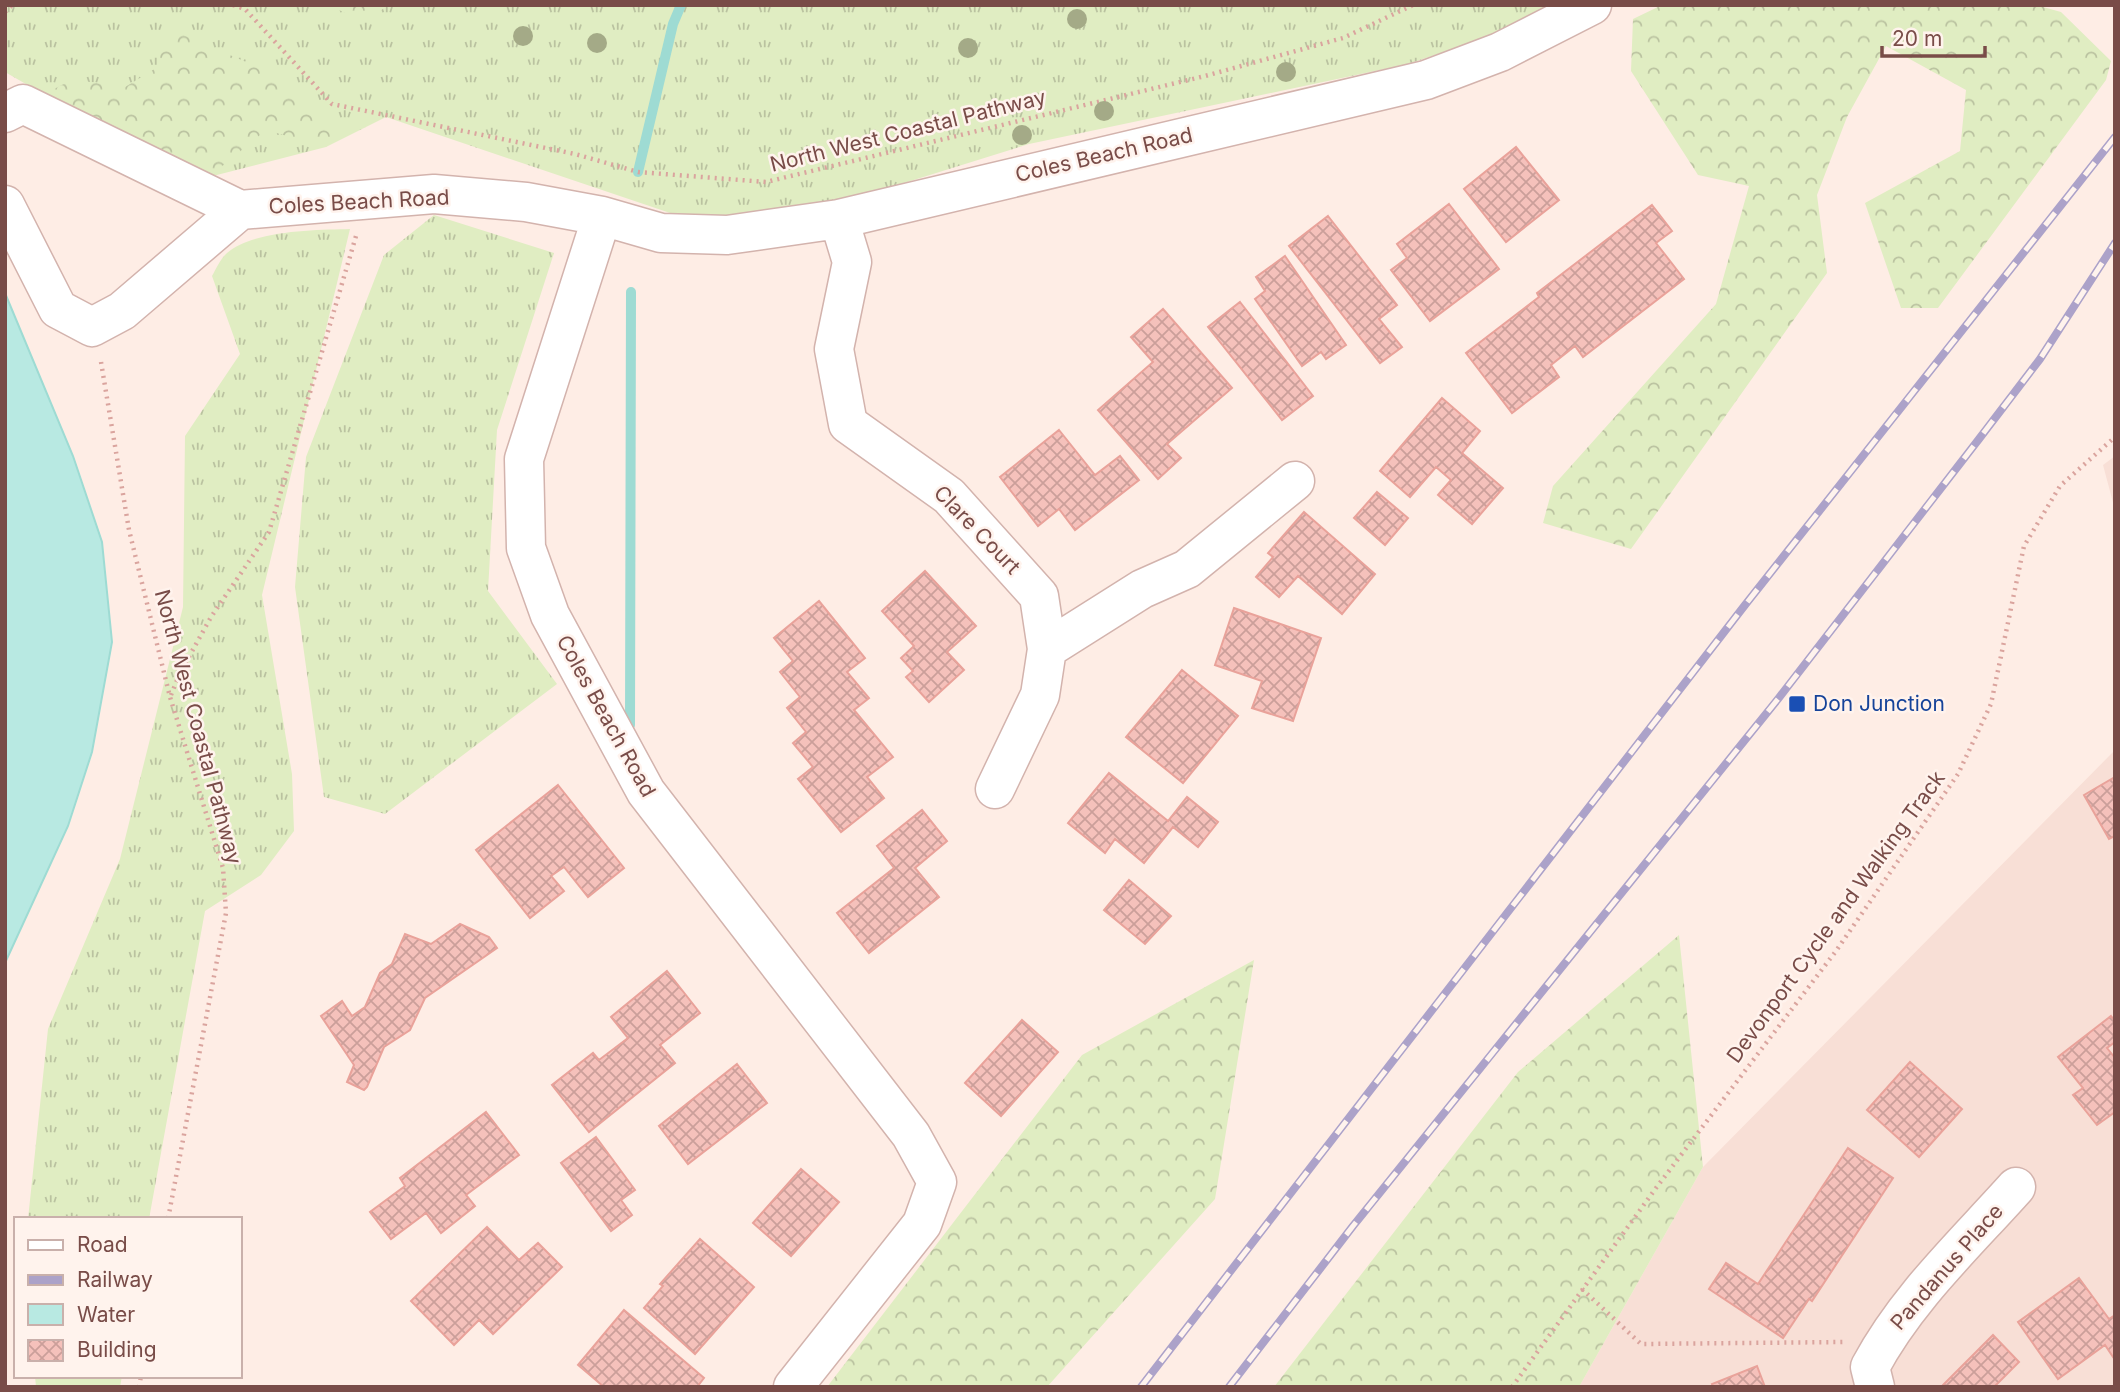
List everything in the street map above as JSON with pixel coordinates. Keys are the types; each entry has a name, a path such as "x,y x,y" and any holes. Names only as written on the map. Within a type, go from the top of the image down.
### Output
{"street":[{"name":"Coles Beach Road","path":"5,113 23,104 240,210 434,194 526,202 602,216 662,233 727,235 839,219 1426,80 1500,52 1592,5"},
{"path":"5,205 58,309 92,327"},
{"name":"Coles Beach Road","path":"92,327 122,311 240,210"},
{"name":"Coles Beach Road","path":"602,216 524,459 526,548 550,615 646,792 911,1135 937,1182 922,1224 793,1387"},
{"name":"Clare Court","path":"839,219 852,262 834,349 848,424 949,496 1039,596 1047,649 1040,695 995,789"},
{"path":"1047,649 1142,589 1186,569 1295,481"},
{"name":"Pandanus Place","path":"1875,1387 1870,1367 1884,1342 1912,1303 2016,1187"}],"path":[{"path":"5,12 12,5"},
{"name":"North West Coastal Pathway","path":"233,5 245,9 332,104 575,154 638,172 766,182 1205,76 1343,38 1413,5"},
{"path":"170,697 211,617 269,532 323,341 368,199"},
{"name":"North West Coastal Pathway","path":"92,327 108,391 129,530 170,697 223,868 226,913 168,1217"},
{"name":"Devonport Cycle and Walking Track","path":"1512,1387 1582,1289 1836,951 1958,774 1992,704 2024,546 2060,486 2115,437"},
{"path":"1582,1289 1641,1343 1884,1342"}],"shaded area":[{"path":"2115,456 2115,510 2103,465"},
{"path":"2115,750 2115,1387 1579,1387 1703,1167"}],"green space":[{"path":"5,5 1554,5 1497,34 1408,64 1029,144 856,198 771,215 682,217 386,117 326,147 209,177 111,133 5,72"},
{"path":"329,5 389,5 363,22"},
{"path":"1662,5 2036,5 2061,12 2111,61 2106,80 1938,308 1901,308 1865,203 1960,151 1966,90 1886,46 1847,117 1817,195 1827,273 1631,549 1543,523 1553,486 1716,304 1749,186 1698,175 1631,71 1633,19"},
{"path":"181,34 286,79 338,135 326,147 266,130 209,177 111,133 52,91 77,81 122,89 156,68 165,37"},
{"path":"434,215 554,253 497,430 488,591 557,684 385,814 324,797 295,587 306,457 384,255"},
{"path":"350,229 262,595 292,774 294,831 261,875 205,911 149,1217 28,1217 48,1029 120,859 183,607 185,436 240,354 212,276 227,253 239,245 269,236"},
{"path":"1679,935 1703,1167 1579,1387 1274,1387 1518,1072"},
{"path":"1254,960 1215,1199 1047,1387 827,1387 1082,1055"},
{"path":"35,1378 122,1378 120,1387 36,1387"}],"water":[{"path":"5,293 73,456 102,542 112,642 92,752 68,826 5,963"}],"building":[{"path":"1516,147 1559,200 1506,242 1464,189"},
{"path":"1449,204 1499,269 1430,321 1391,270 1407,258 1397,244"},
{"path":"1652,205 1672,231 1656,243 1684,279 1583,357 1575,346 1551,365 1559,377 1512,413 1466,353 1539,297 1537,293"},
{"path":"1328,216 1397,305 1379,319 1402,347 1380,363 1289,246"},
{"path":"1285,256 1346,345 1326,359 1321,352 1302,366 1255,299 1265,291 1256,277"},
{"path":"1240,302 1313,396 1282,420 1208,327"},
{"path":"1163,309 1232,388 1167,444 1181,458 1158,479 1098,410 1153,362 1131,337"},
{"path":"1442,398 1480,431 1462,453 1503,488 1472,524 1438,495 1451,480 1436,467 1410,497 1380,471"},
{"path":"1059,430 1095,475 1120,456 1139,480 1075,530 1059,509 1038,526 1000,477"},
{"path":"1377,492 1408,518 1385,545 1354,518"},
{"path":"1304,512 1375,574 1342,614 1298,576 1279,597 1256,577 1273,557 1268,553"},
{"path":"925,571 976,626 947,652 964,670 929,702 906,677 913,671 901,658 914,646 882,611"},
{"path":"819,601 865,658 847,672 869,698 854,710 893,757 867,777 884,798 841,832 798,779 813,767 793,743 806,732 787,708 800,697 780,672 793,661 774,638"},
{"path":"1234,608 1321,638 1293,721 1252,708 1262,681 1215,665"},
{"path":"1182,670 1238,716 1183,783 1126,737"},
{"path":"1109,773 1168,821 1187,797 1218,822 1198,847 1173,827 1144,863 1115,839 1105,853 1068,823"},
{"path":"2115,777 2115,836 2109,839 2084,795"},
{"path":"558,785 624,868 588,897 564,867 551,876 564,891 530,918 476,850"},
{"path":"922,810 947,841 915,868 939,897 869,953 837,913 894,868 877,846"},
{"path":"1129,880 1171,916 1145,944 1104,910"},
{"path":"460,924 489,937 497,948 425,998 410,1030 384,1047 364,1090 347,1082 354,1065 321,1016 342,1001 352,1016 365,1007 380,973 392,964 405,934 431,944"},
{"path":"667,971 700,1013 660,1045 675,1063 589,1132 552,1085 593,1053 599,1060 628,1038 611,1017"},
{"path":"2111,1016 2115,1021 2115,1042 2107,1048 2115,1058 2115,1112 2097,1125 2073,1095 2083,1088 2058,1057"},
{"path":"1022,1020 1058,1052 1001,1116 965,1083"},
{"path":"1910,1062 1962,1109 1919,1157 1867,1110"},
{"path":"737,1064 767,1103 688,1164 659,1126"},
{"path":"486,1112 519,1155 466,1195 475,1206 441,1233 426,1213 391,1239 370,1212 405,1186 400,1178"},
{"path":"596,1137 635,1190 621,1200 632,1215 611,1231 561,1163"},
{"path":"1848,1148 1893,1178 1812,1301 1809,1299 1783,1338 1709,1289 1726,1263 1758,1284"},
{"path":"801,1169 839,1202 791,1256 753,1223"},
{"path":"487,1227 519,1260 538,1243 562,1267 493,1334 479,1320 454,1345 411,1301"},
{"path":"700,1239 754,1287 695,1354 644,1308 663,1286 660,1284"},
{"path":"2079,1278 2109,1319 2115,1315 2115,1360 2105,1345 2058,1379 2018,1322"},
{"path":"624,1310 704,1378 697,1387 604,1387 578,1365"},
{"path":"1993,1335 2019,1362 1994,1387 1941,1387"},
{"path":"1757,1366 1765,1387 1713,1387 1712,1384"}],"waterway":[{"path":"638,172 673,24 681,5"},
{"path":"630,725 631,292"}],"railway":[{"path":"1141,1387 1745,605 2115,137"},
{"path":"1229,1387 1353,1226 1778,699 2040,359 2115,243"}],"place":[{"name":"Don Junction","path":"1797,704"}]}
